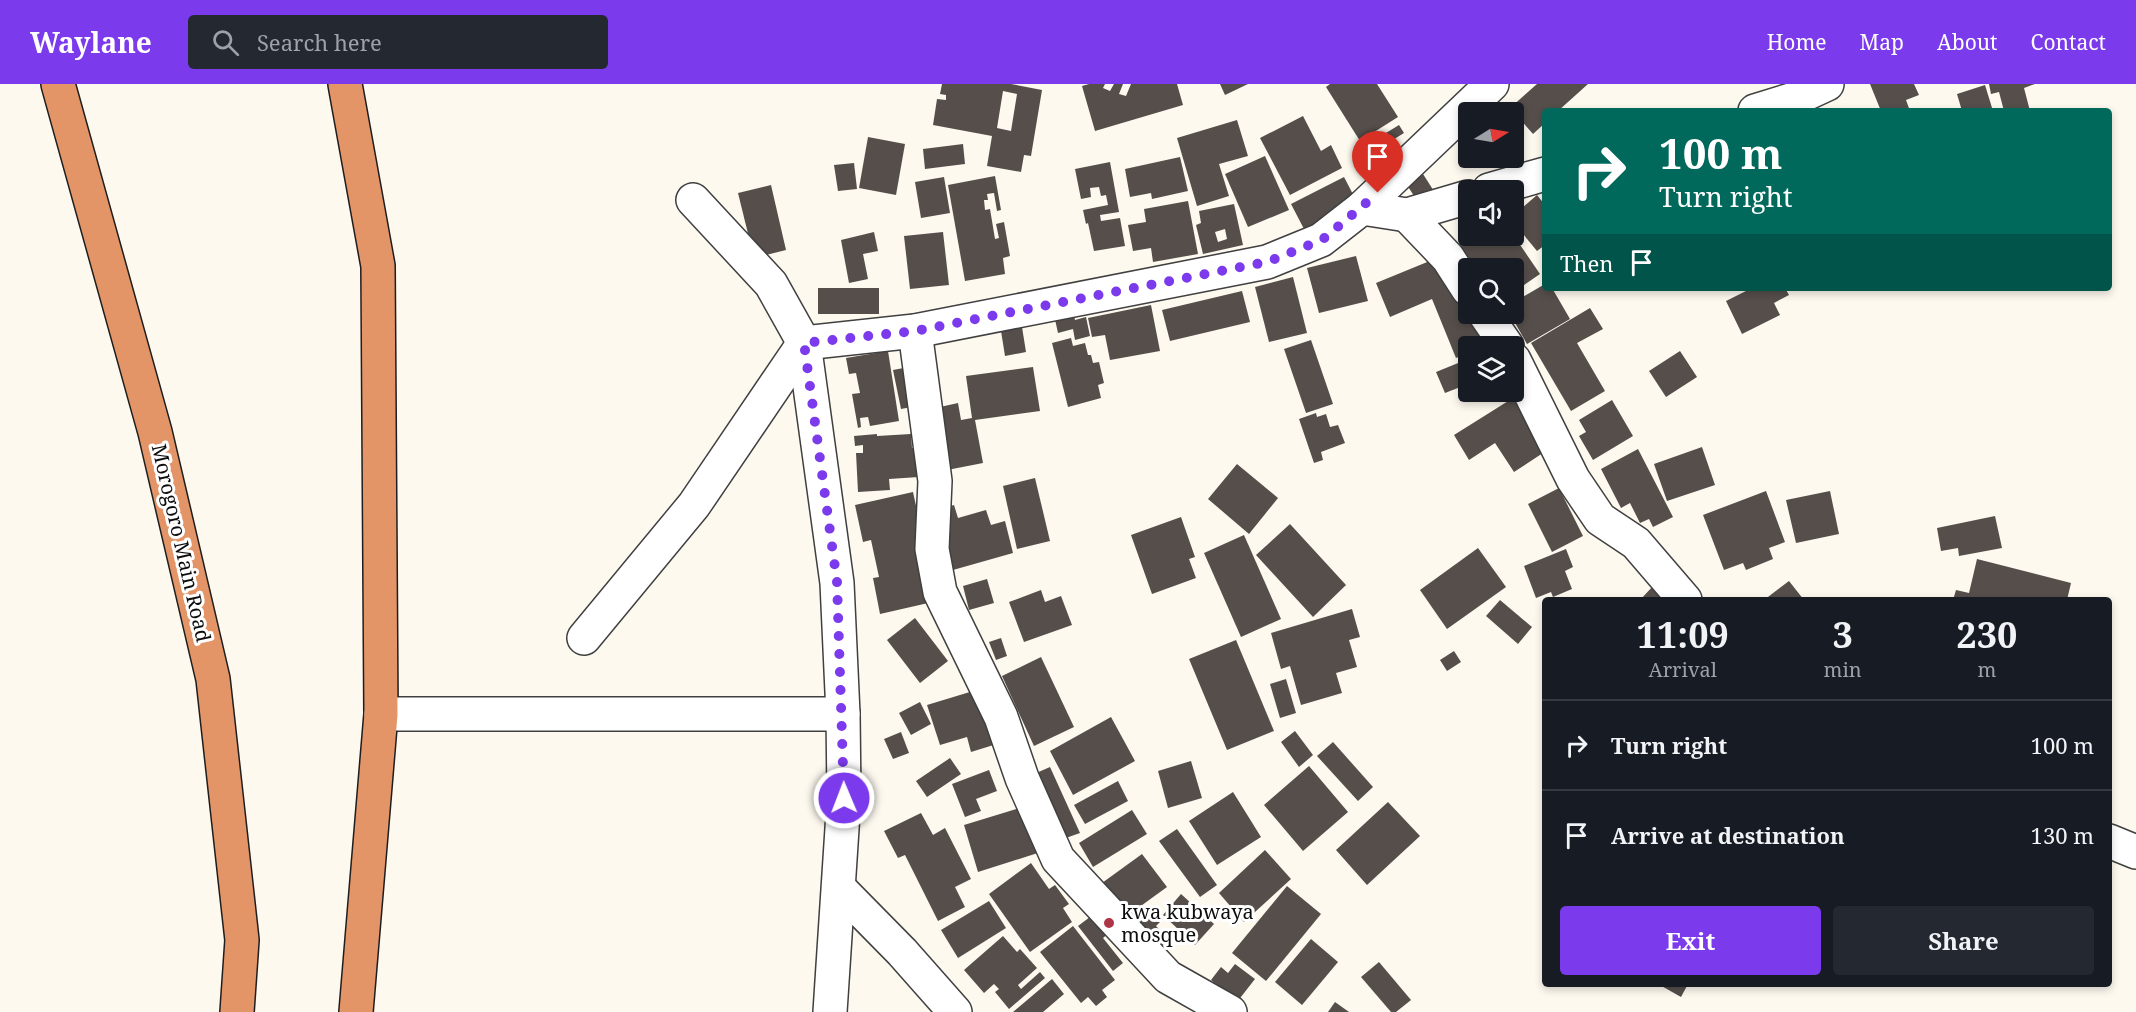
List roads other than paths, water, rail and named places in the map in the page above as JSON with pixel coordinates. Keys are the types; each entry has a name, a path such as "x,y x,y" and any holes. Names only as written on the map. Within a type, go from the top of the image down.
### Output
{"highway":[{"name":"Morogoro Main Road","path":"58,84 155,432 213,679 242,940 237,1012"},
{"path":"345,84 378,266 381,714 356,1012"}],"street":[{"path":"584,638 694,505 804,343 915,331 1267,262 1322,240 1362,208 1492,84"},
{"path":"1765,108 1797,98 1827,84"},
{"path":"1524,180 1542,175"},
{"path":"693,200 771,284 804,343 837,582 843,714 844,798 830,1012"},
{"path":"1362,208 1407,215 1458,200"},
{"path":"1407,215 1448,258 1458,274"},
{"path":"915,331 935,481 932,549 940,592 1001,717 1022,778 1058,859 1168,977 1230,1012"},
{"path":"1524,380 1573,479 1600,519 1636,543 1681,597"},
{"path":"381,714 843,714"},
{"path":"2112,842 2136,852"},
{"path":"839,888 902,952 955,1012"}],"place":[{"name":"kwa kubwaya mosque","path":"1109,923"}]}
